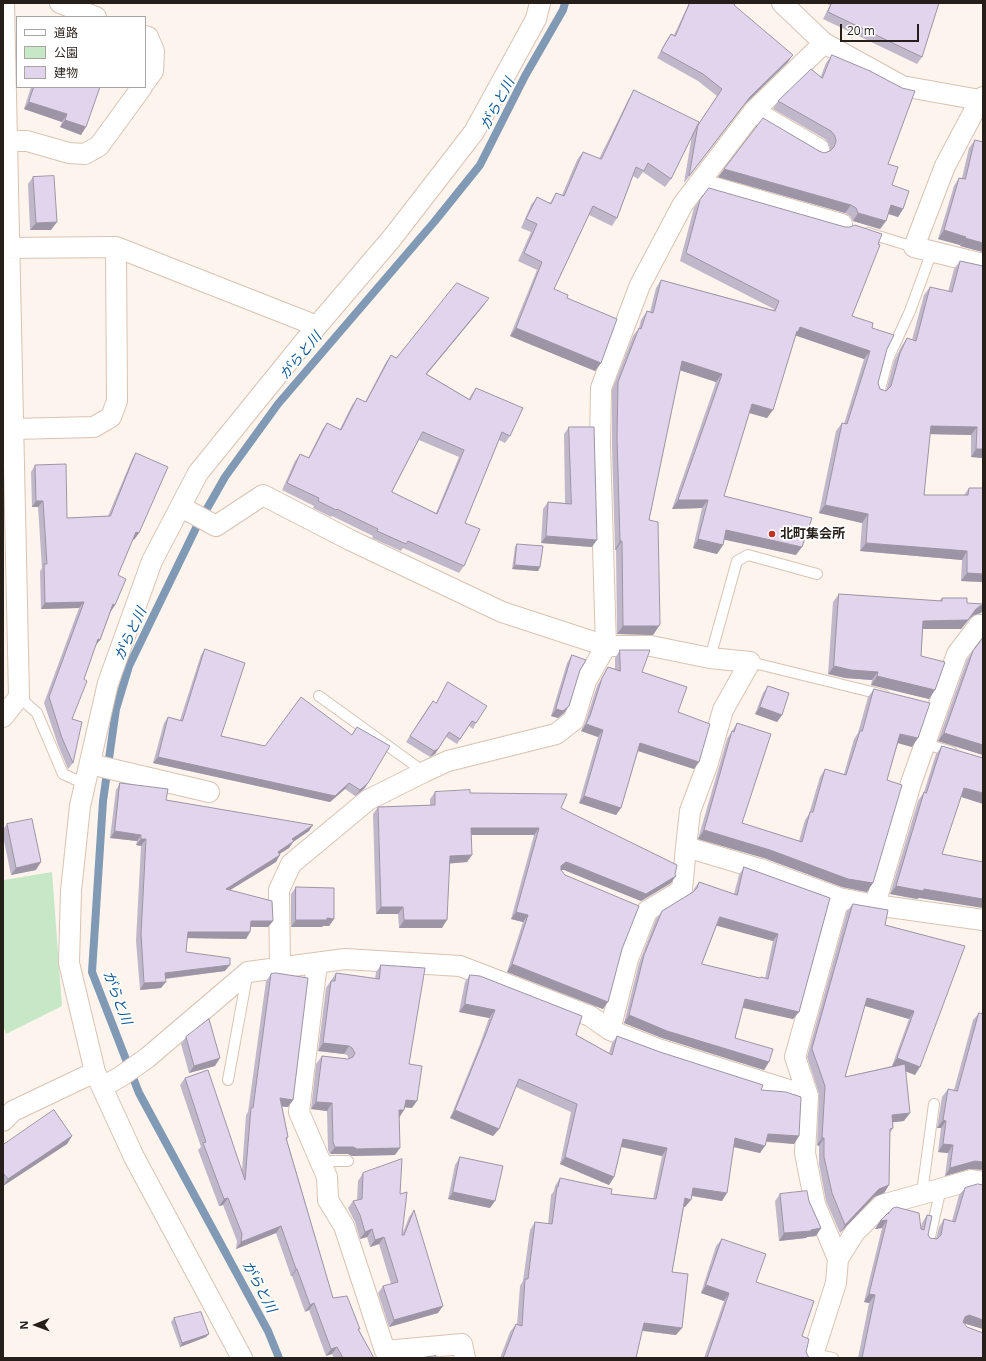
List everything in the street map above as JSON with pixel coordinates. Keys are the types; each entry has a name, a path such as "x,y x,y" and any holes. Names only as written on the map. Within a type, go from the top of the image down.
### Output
{"street":[{"path":"3,718 19,697 13,429 6,248 7,141 4,3"},
{"path":"60,3 93,16"},
{"path":"242,1358 134,1157 99,1080 69,962 71,891 80,806 108,683 152,561 194,514 198,473 317,326 392,238 474,132 536,19 540,3"},
{"path":"782,3 824,43 902,86 982,98 945,166 923,249 983,264"},
{"path":"146,36 148,37 154,51 153,71 146,81"},
{"path":"280,968 279,890 291,864 368,800 448,761 556,734 574,720 586,681 606,646 600,446 601,388 640,285 683,204 754,110 824,43"},
{"path":"7,141 27,141 69,153 85,154 99,146 141,88"},
{"path":"754,110 819,149"},
{"path":"699,183 849,226"},
{"path":"6,248 116,247 317,326"},
{"path":"13,429 94,427 111,417 117,401 116,247"},
{"path":"194,514 216,526 262,495 350,540 502,612 606,646 651,646 710,658 750,662 723,710 707,766 690,811 682,890 644,910 628,959 610,1030"},
{"path":"875,905 911,783 926,744 935,707 957,654 979,625 983,625"},
{"path":"90,764 209,792"},
{"path":"686,848 760,869 839,898 875,905 983,920"},
{"path":"838,1260 815,1204 805,1153 808,1096 795,1057 839,898"},
{"path":"3,1121 14,1112 99,1080 120,1078 145,1059 248,972 346,959 460,966 590,1016 610,1030 658,1049 808,1096"},
{"path":"317,963 309,1057 299,1112 327,1177 328,1200 344,1226 385,1355 462,1344 464,1358"},
{"path":"820,1357 836,1283 838,1260 855,1232 882,1205 972,1180 983,1182"}],"lane":[{"path":"849,226 923,249 910,311 888,359 879,393"},
{"path":"710,658 737,561 748,555 817,574"},
{"path":"750,662 893,697"},
{"path":"319,696 424,772"},
{"path":"19,697 37,713 63,774 85,784"},
{"path":"926,744 962,755"},
{"path":"228,1080 248,972"},
{"path":"929,1241 934,1104"},
{"path":"320,1161 348,1161"}],"green space":[{"path":"52,872 62,1006 6,1034 3,1025 3,875 4,880"}],"building":[{"path":"690,3 735,3 734,5 793,55 750,97 689,176 698,125 722,89 703,74 661,51 671,34 675,36"},
{"path":"832,3 939,3 922,57 828,12"},
{"path":"832,55 870,71 902,88 915,91 888,164 898,167 892,185 909,191 903,209 891,205 886,221 858,213 856,208 851,205 724,169 763,118 819,151 824,153 830,151 834,147 836,141 835,136 831,131 778,101 811,69 822,78"},
{"path":"34,88 100,88 86,127 65,120 67,114 29,102"},
{"path":"634,90 699,122 671,179 648,163 644,171 636,167 617,218 593,206 554,289 568,295 567,298 617,319 601,363 516,328 542,262 524,253 537,224 526,219 537,197 551,204 556,193 564,196 583,152 601,159"},
{"path":"975,140 983,142 983,243 944,230 959,178 965,179"},
{"path":"54,176 57,222 36,223 33,177"},
{"path":"709,188 845,227 855,225 882,234 878,244 880,245 852,316 873,323 872,328 894,335 887,349 878,383 880,389 886,391 891,386 900,353 907,338 916,341 930,287 952,292 960,261 983,266 983,449 976,449 977,427 931,426 924,495 968,495 969,488 983,488 983,574 967,573 967,551 866,543 868,514 825,505 842,423 847,424 870,351 800,327 798,332 797,331 773,410 752,404 724,496 812,518 802,547 726,530 723,545 698,539 708,500 678,500 722,374 682,361 649,520 658,522 660,624 659,626 623,626 622,541 620,541 617,438 618,382 639,328 641,329 647,311 653,313 661,280 775,311 779,301 686,253 700,200"},
{"path":"457,283 489,298 426,374 470,400 476,388 523,408 510,436 502,432 465,523 480,529 464,566 408,541 406,544 377,531 378,529 318,501 319,498 287,483 300,454 309,458 327,423 341,430 357,398 366,402 391,355 396,358","holes":["423,432 464,450 437,514 392,492"]},
{"path":"569,427 594,427 597,540 546,536 548,502 571,504"},
{"path":"136,453 168,467 139,533 136,532 118,575 126,579 115,605 113,604 100,640 98,639 84,679 87,681 72,719 82,722 73,763 62,738 49,697 84,602 45,603 44,564 47,564 43,501 36,501 35,465 66,464 67,518 110,516"},
{"path":"517,544 543,546 540,567 515,565"},
{"path":"839,594 942,601 942,598 967,598 967,603 983,605 976,609 968,620 923,621 921,656 945,662 935,690 877,676 878,672 851,670 834,666"},
{"path":"983,638 983,745 944,733 973,651"},
{"path":"205,649 245,663 221,736 265,746 301,697 352,735 357,727 390,746 368,783 360,790 349,783 335,796 158,757 168,717 182,721"},
{"path":"620,650 650,650 642,672 687,687 678,712 710,724 699,762 640,743 621,808 584,796 603,730 586,724 602,678 608,667 620,671"},
{"path":"572,655 586,660 580,670 569,706 563,711 556,709"},
{"path":"448,682 487,706 476,723 472,721 460,739 449,732 438,749 434,751 410,736 433,701 436,703"},
{"path":"768,686 789,693 782,715 760,707"},
{"path":"874,689 930,703 918,738 900,734 887,780 902,785 873,883 848,879 770,850 704,830 732,731 734,732 737,723 771,734 742,823 802,842 810,812 813,812 825,769 846,775 860,731 862,731"},
{"path":"942,746 983,758 983,793 964,788 942,854 983,862 983,899 896,886 924,792 926,793"},
{"path":"120,783 168,789 166,800 313,825 292,839 294,841 278,852 280,855 226,889 272,901 273,921 251,921 250,932 188,932 186,952 230,958 230,965 165,973 166,982 144,983 141,934 146,839 141,839 141,835 115,831"},
{"path":"470,790 470,793 567,794 561,808 677,865 676,876 646,894 566,862 561,866 561,870 565,875 639,906 622,949 608,1002 512,964 528,915 516,912 539,828 471,828 472,855 450,856 447,920 404,920 403,907 381,907 378,807 435,805 435,792"},
{"path":"32,819 41,862 16,868 7,824"},
{"path":"744,867 830,898 799,1012 745,999 735,1038 773,1049 769,1062 667,1031 629,1015 644,955 662,911 693,892 697,888 699,882 737,895","holes":["720,917 778,934 768,979 702,964"]},
{"path":"296,887 334,888 334,919 296,920"},
{"path":"853,904 888,910 885,925 965,946 920,1067 897,1058 914,1011 867,998 845,1077 905,1064 910,1113 892,1115 893,1128 890,1129 889,1185 879,1189 845,1225 832,1193 824,1157 824,1138 822,1138 825,1086 812,1049"},
{"path":"381,965 425,968 409,1064 422,1066 417,1101 406,1100 404,1110 399,1110 400,1148 357,1149 353,1147 335,1147 333,1142 332,1103 316,1102 322,1056 348,1059 353,1057 355,1053 349,1046 323,1043 331,981 335,981 336,973 379,979"},
{"path":"276,973 308,978 293,1100 280,1098 288,1137 286,1138 333,1298 347,1296 360,1329 358,1329 374,1358 343,1358 337,1347 331,1349 314,1303 310,1305 281,1226 241,1242 242,1234 228,1198 224,1199 203,1143 206,1142 185,1078 208,1070 245,1180 251,1108 253,1108 271,974"},
{"path":"470,975 480,976 582,1016 576,1035 612,1055 617,1036 660,1052 763,1085 761,1090 786,1092 801,1097 799,1136 768,1134 765,1146 735,1138 727,1193 693,1188 691,1200 685,1198 672,1272 688,1274 682,1328 644,1323 636,1358 503,1358 516,1324 522,1326 525,1279 528,1279 535,1222 552,1224 557,1187 560,1178 612,1189 611,1194 656,1199 667,1148 623,1139 614,1177 565,1157 577,1104 519,1079 499,1129 455,1110 495,1010 465,1004"},
{"path":"979,1013 983,1014 983,1162 975,1161 950,1168 953,1145 943,1144 946,1121 943,1120 948,1089 957,1091"},
{"path":"209,1019 220,1058 194,1066 186,1037"},
{"path":"54,1110 72,1136 8,1179 3,1173 3,1145"},
{"path":"460,1157 503,1166 495,1201 453,1192"},
{"path":"402,1159 400,1194 407,1192 402,1235 404,1235 414,1210 443,1306 394,1320 383,1286 398,1282 384,1237 375,1240 372,1229 365,1232 360,1215 353,1201 362,1199 363,1173"},
{"path":"978,1184 983,1185 983,1320 969,1315 965,1317 963,1322 967,1327 983,1333 983,1358 862,1358 875,1295 869,1294 887,1220 880,1221 893,1208 896,1207 919,1213 921,1229 924,1230 927,1215 932,1216 928,1235 930,1238 937,1239 941,1235 944,1219 955,1222 965,1188"},
{"path":"807,1191 809,1201 821,1228 811,1231 784,1233 780,1194"},
{"path":"722,1239 766,1254 756,1282 814,1301 802,1336 809,1339 806,1352 809,1358 707,1358 729,1293 706,1285"},
{"path":"201,1312 209,1334 182,1343 174,1318"},
{"path":"436,1356 436,1358 420,1358"}],"waterway":[{"name":"がらと川","path":"279,1358 268,1331 139,1093 92,972 103,801 116,709 129,666 196,528 225,477 278,404 435,221 480,165 525,76 563,10 565,3"}],"place":[{"name":"北町集会所","path":"772,534"}]}
